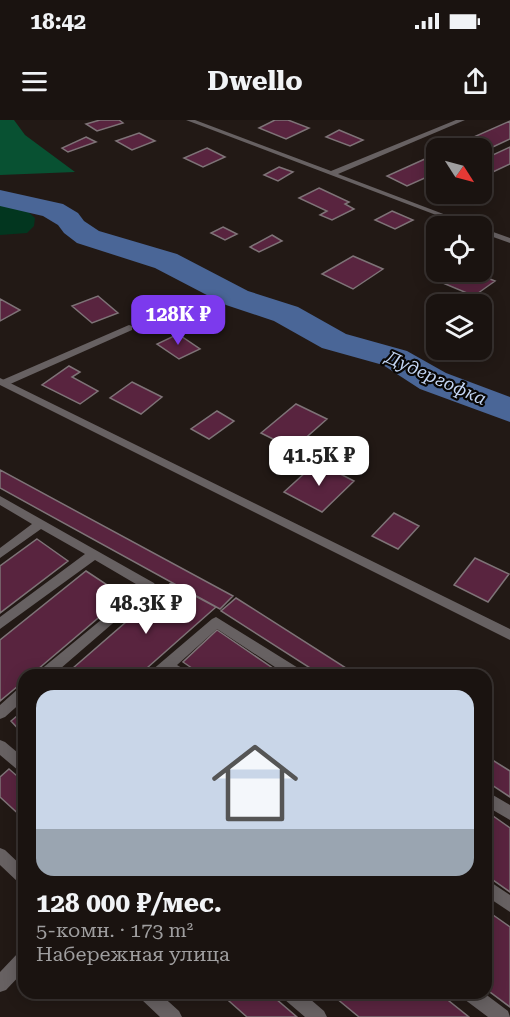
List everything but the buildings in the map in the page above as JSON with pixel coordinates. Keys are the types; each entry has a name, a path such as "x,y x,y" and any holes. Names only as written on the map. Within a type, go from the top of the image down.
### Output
{"street":[{"path":"189,120 445,216"},
{"path":"333,173 462,120"},
{"path":"492,234 510,241"},
{"path":"2,382 129,328"},
{"path":"2,382 510,635"},
{"path":"0,500 150,586 51,669"},
{"path":"0,554 41,523"},
{"path":"0,624 94,554"},
{"path":"163,669 216,622 289,669"},
{"path":"167,665 173,669"},
{"path":"0,713 18,697"},
{"path":"0,746 18,762"},
{"path":"492,802 510,813"},
{"path":"0,855 18,872"},
{"path":"492,891 510,904"},
{"path":"0,984 18,965"},
{"path":"154,999 173,1017"},
{"path":"297,999 318,1017"},
{"path":"478,999 502,1017"}],"green space":[{"path":"0,120 14,120 25,135 75,172 0,175"},
{"path":"0,201 25,209 35,218 34,226 27,233 0,235"}],"waterway":[{"name":"Дудергофка","path":"0,198 53,210 68,219 74,227 88,237 166,261 237,298 286,314 334,341 395,358 433,381 510,410"}]}
